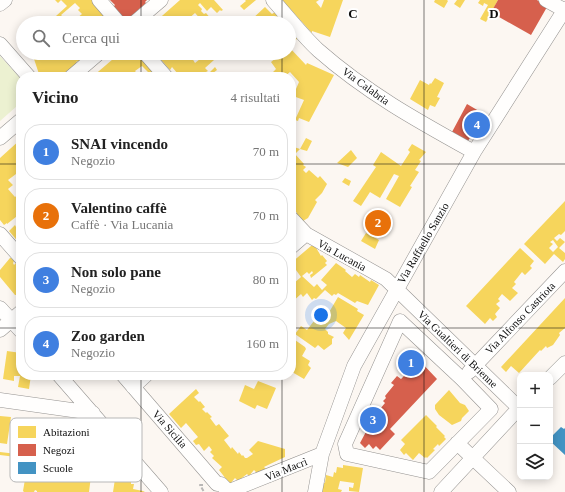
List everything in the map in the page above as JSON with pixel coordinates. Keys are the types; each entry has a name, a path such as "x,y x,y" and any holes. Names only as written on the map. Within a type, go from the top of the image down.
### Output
{"street":[{"path":"0,4 5,0"},
{"path":"99,0 113,16"},
{"path":"142,16 161,0"},
{"name":"Via Calabria","path":"273,0 287,16"},
{"path":"546,0 565,10"},
{"name":"Via Raffaello Sanzio","path":"316,492 322,454 354,366 474,152 565,10"},
{"name":"Via Calabria","path":"296,26 306,38 344,71 374,94 396,109 474,152"},
{"path":"0,44 25,72"},
{"path":"77,72 91,60"},
{"path":"151,60 162,72"},
{"path":"0,138 16,124"},
{"name":"Via Lucania","path":"296,223 306,234 386,279 396,289"},
{"path":"0,234 16,252"},
{"path":"296,243 306,234"},
{"name":"Via Alfonso Castriota","path":"462,379 565,271"},
{"name":"Via Gualtieri di Brienne","path":"396,289 517,405"},
{"path":"0,308 16,317 0,330"},
{"path":"400,321 462,379 491,409 429,472 347,454 345,444 400,321"},
{"path":"369,339 388,349"},
{"path":"553,375 565,363"},
{"path":"63,380 97,418"},
{"name":"Via Sicilia","path":"127,380 224,489"},
{"path":"133,387 141,380"},
{"path":"0,400 93,413"},
{"path":"441,492 517,411"},
{"path":"457,443 508,492"},
{"name":"Via Macrì","path":"224,489 322,454"},
{"path":"142,468 162,490"}],"green space":[{"path":"0,56 16,74 16,107 0,121"}],"building: Abitazioni":[{"path":"61,0 94,0 107,16 80,16 82,14 78,10 80,8 75,3 61,15 62,16 56,16 67,6"},
{"path":"180,0 214,0 223,10 220,10 217,13 211,7 207,11 200,3 198,5 202,9 201,11 209,16 198,16 195,13 192,16 162,16"},
{"path":"245,0 256,0 244,10 240,6 246,1"},
{"path":"282,0 319,0 316,2 321,8 324,0 343,0 330,37 312,31 312,33"},
{"path":"435,0 448,1 444,8 434,2"},
{"path":"457,0 465,0 460,8 454,4"},
{"path":"480,0 498,0 486,22 480,19 488,5 484,3 483,6 478,3"},
{"path":"265,7 272,14 275,12 279,16 255,16"},
{"path":"296,54 306,65 307,63 334,75 309,122 299,118 298,121 296,120 304,100 296,97 296,89 299,82 296,79 296,72 273,72 276,69 271,62 273,60 296,60"},
{"path":"34,60 80,60 76,62 77,63 69,71 68,70 66,72 38,72"},
{"path":"112,60 145,60 156,72 148,72 142,66 135,71 136,72 98,72"},
{"path":"161,60 193,60 195,63 199,60 214,60 205,68 208,71 206,72 176,72 172,67 170,70"},
{"path":"215,67 217,70 214,72 210,72"},
{"path":"435,78 444,83 437,97 440,98 435,107 430,105 428,110 410,99 420,80 429,85"},
{"path":"306,138 312,141 307,151 300,149"},
{"path":"16,144 16,174 8,180 13,185 8,189 15,197 16,196 16,217 4,225 0,220 0,158"},
{"path":"412,144 426,152 419,160 421,161 415,170 419,172 410,186 412,187 400,207 386,199 399,176 394,174 380,198 370,192 361,206 353,201 376,167 373,165 381,152 401,166 410,152 408,150"},
{"path":"296,148 300,149 296,153"},
{"path":"351,150 357,158 348,167 337,163"},
{"path":"296,155 306,167 303,170 306,173 309,170 318,178 320,176 327,184 322,193 315,200 317,202 308,218 301,221 296,214"},
{"path":"345,178 351,181 349,186 342,182"},
{"path":"565,201 565,231 561,235 559,234 554,238 557,241 560,238 565,242 559,248 565,253 565,259 563,262 554,254 545,264 524,244","holes":["553,240 558,247 553,252 549,248 553,244 550,242"]},
{"path":"15,225 16,227 16,239 9,231"},
{"path":"366,233 379,240 375,249 361,241"},
{"path":"311,246 315,246 321,256 322,255 327,261 325,263 327,265 311,278 310,275 313,273 312,271 309,274 307,272 302,276 314,287 317,284 322,290 327,285 321,280 336,263 346,270 345,271 352,277 355,274 359,277 360,275 370,282 371,280 379,285 368,305 357,301 355,303 338,293 332,296 325,290 316,299 314,298 312,300 307,293 303,297 301,294 296,298 296,281 301,277 296,270 296,259"},
{"path":"520,248 534,261 530,266 532,268 525,275 522,272 514,282 516,284 512,288 518,293 510,301 502,294 498,299 500,301 496,304 500,308 495,314 497,317 493,321 490,318 485,324 466,306"},
{"path":"10,258 14,261 14,265 16,263 16,295 0,277 0,270"},
{"path":"338,297 358,309 357,311 364,315 349,340 343,333 346,328 336,321 329,324 325,329 328,334 334,337 332,339 332,344 324,350 318,345 315,348 296,335 301,326 307,330 317,317 322,319 328,314"},
{"path":"565,298 565,328 559,333 560,335 553,345 547,348 546,346 541,351 540,350 520,372 511,366 506,372 501,367"},
{"path":"296,341 305,347 306,349 302,356 310,361 308,365 311,368 304,379 296,374"},
{"path":"7,351 16,352 16,376 14,376 14,381 3,379"},
{"path":"19,380 30,380 29,389 18,387"},
{"path":"258,381 276,388 267,409 257,405 255,409 239,401 245,385 254,389"},
{"path":"196,389 199,393 194,397 205,407 202,409 212,417 210,418 216,426 219,424 229,436 224,440 231,449 232,447 238,454 239,452 242,456 243,455 247,458 253,454 249,450 258,441 285,449 285,457 264,467 266,469 257,473 254,470 249,476 247,474 238,481 235,478 230,484 219,470 222,467 212,458 214,456 210,452 212,450 209,446 204,451 199,444 196,445 193,441 198,437 186,423 181,428 169,414"},
{"path":"449,390 460,403 465,405 469,411 461,421 452,425 439,415 435,409 435,405"},
{"path":"426,415 437,426 436,427 446,439 439,446 438,444 433,449 435,450 427,458 419,453 413,460 406,453 404,455 400,450 405,444 401,440"},
{"path":"0,416 11,417 7,444 0,443"},
{"path":"0,452 10,453 10,456 0,455"},
{"path":"343,465 363,468 359,492 349,491 349,487 353,488 354,483 340,481 338,489 342,490 341,492 321,492 322,482 325,483 326,475 333,477 334,472 336,473 337,467 343,468"},
{"path":"25,482 90,482 89,492 23,491"},
{"path":"115,482 131,482 131,484 134,484 133,489 145,492 113,492"}],"building: Negozi":[{"path":"110,0 147,0 145,2 146,3 132,16 121,16 113,7 115,5"},
{"path":"498,0 537,0 547,7 531,35 499,17 496,18 490,14"},
{"path":"467,104 484,114 468,141 452,132"},
{"path":"408,352 418,362 419,360 437,379 390,429 395,434 380,450 376,446 373,449 369,444 365,448 360,443 375,415 385,403 383,401 386,398 385,396 394,385 391,383 397,376 401,379 404,376 400,373 403,370 397,364"}],"building: Scuole":[{"path":"561,427 564,429 565,428 565,455 553,444 553,435"}],"place":[{"name":"Zoo garden","path":"477,125"},
{"name":"Valentino caffè","path":"378,223"},
{"name":"SNAI vincendo","path":"411,363"},
{"name":"Non solo pane","path":"373,420"}]}
